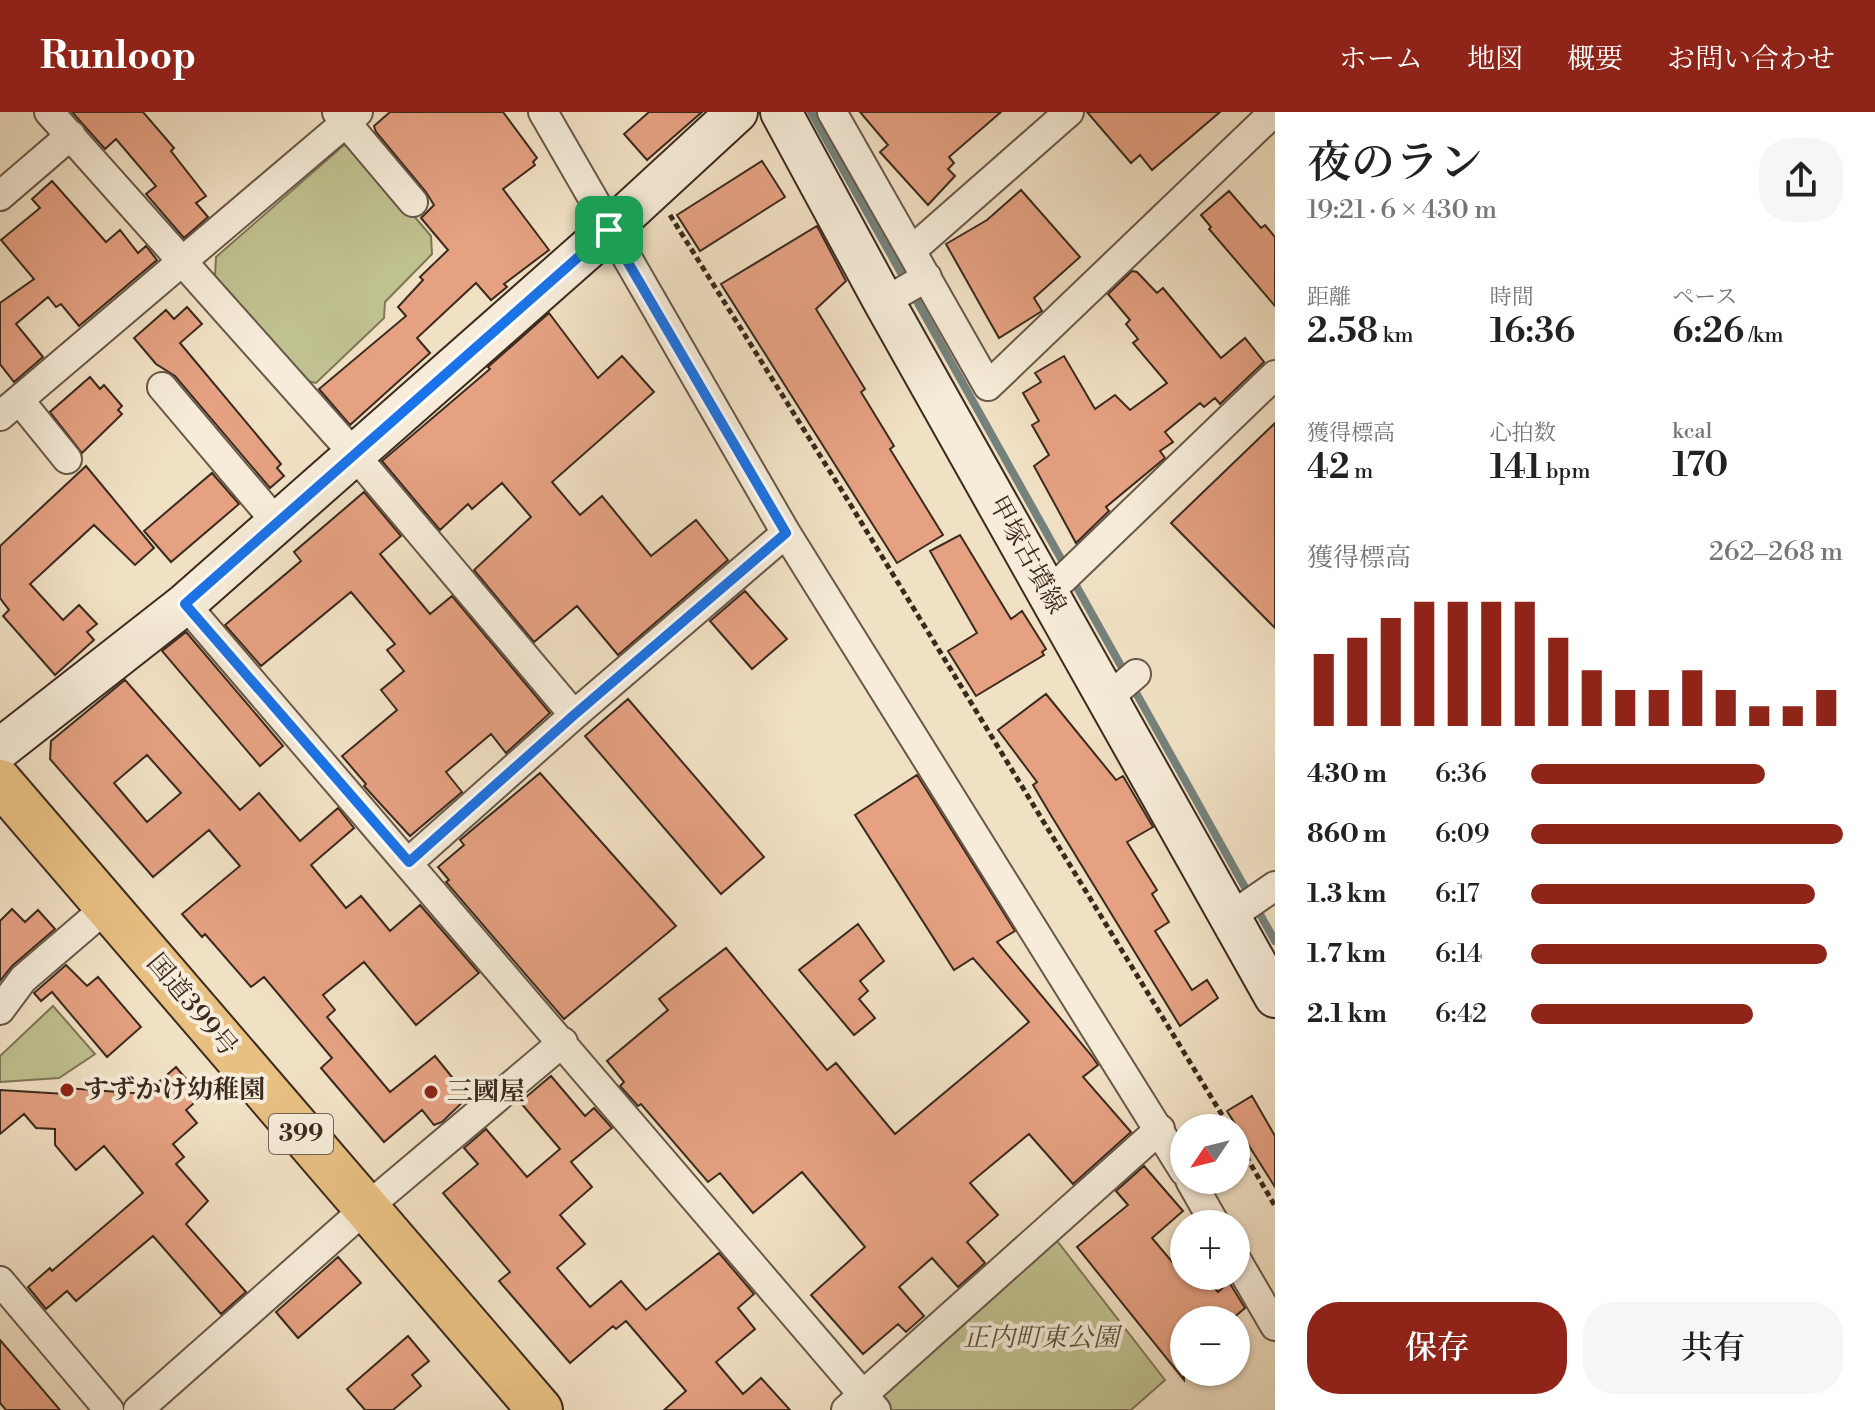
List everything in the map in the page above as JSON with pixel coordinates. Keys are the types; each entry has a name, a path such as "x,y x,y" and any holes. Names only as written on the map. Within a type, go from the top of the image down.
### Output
{"highway":[{"name":"国道399号","path":"0,782 540,1410"}],"main road":[{"path":"0,749 185,604 609,230 737,112"},
{"name":"甲塚古墳線","path":"781,112 907,288 1060,577 1122,686 1275,997"}],"street":[{"path":"49,112 354,454 574,715"},
{"path":"543,112 786,533 1170,1146"},
{"path":"832,112 912,250 907,288 988,386 1274,112"},
{"path":"912,250 1069,112"},
{"path":"67,459 10,409 183,262 347,116 413,202"},
{"path":"0,196 71,135"},
{"path":"1060,577 1275,375"},
{"path":"162,387 277,523"},
{"path":"409,862 786,533"},
{"path":"185,604 563,1042 862,1405 1160,1129"},
{"path":"1235,912 1270,890"},
{"path":"0,1010 23,979 107,907"},
{"path":"138,1410 365,1209 563,1042"},
{"path":"0,1281 109,1410"},
{"path":"1250,1283 1275,1326"}],"path":[{"path":"654,189 844,494 1221,1114"},
{"path":"1250,1163 1275,1206"}],"green space":[{"path":"344,145 354,146 431,236 432,254 385,302 384,318 316,383 307,381 215,276 216,257"},
{"path":"53,1006 95,1054 59,1078 0,1082 0,1056"},
{"name":"正内町東公園","path":"1051,1233 1165,1380 1131,1410 880,1410 866,1396"}],"building":[{"path":"72,112 143,112 174,148 171,151 206,196 196,203 208,217 184,238 146,194 156,186 116,139 105,149"},
{"path":"390,112 503,112 537,158 533,162 535,165 503,189 549,250 504,284 507,287 491,300 476,283 417,338 430,353 350,425 319,389 406,316 398,307 423,280 420,277 448,250 421,218 434,205 376,132 374,126"},
{"path":"649,112 702,112 647,160 624,134"},
{"path":"860,112 1001,112 949,157 954,163 948,169 955,176 928,205 880,152 888,145"},
{"path":"1087,112 1220,112 1152,170 1140,155 1131,163"},
{"path":"762,161 785,197 700,251 677,215"},
{"path":"52,181 106,242 120,230 138,253 146,246 157,260 79,326 61,304 56,307 48,297 16,324 43,357 14,382 0,364 0,303 34,279 1,240 40,208 32,199"},
{"path":"1021,190 1080,257 1034,298 1042,311 999,338 946,244 987,220"},
{"path":"1229,191 1261,228 1265,225 1275,237 1275,306 1209,229 1211,227 1201,215"},
{"path":"817,226 846,281 816,309 865,389 861,392 894,446 890,449 943,535 897,563 721,284"},
{"path":"1132,271 1137,272 1157,293 1163,288 1221,358 1245,338 1264,362 1220,404 1215,398 1204,407 1200,403 1165,432 1173,442 1160,451 1165,458 1106,507 1109,511 1076,543 1034,466 1049,455 1032,425 1039,421 1023,393 1041,382 1035,373 1064,356 1095,409 1115,395 1130,410 1167,383 1133,343 1138,339 1126,324 1130,320 1108,294"},
{"path":"187,307 202,324 180,343 281,464 277,468 284,476 270,488 175,376 156,364 134,338 166,310 174,319"},
{"path":"549,313 598,378 622,356 654,392 552,482 580,515 602,496 651,556 696,520 728,560 618,655 577,606 534,642 474,570 531,517 502,483 472,509 468,504 440,530 382,461 490,369 488,367"},
{"path":"90,377 100,389 104,385 122,406 118,410 122,414 82,453 50,412"},
{"path":"1275,423 1275,628 1171,523"},
{"path":"86,466 154,548 135,565 94,525 30,584 63,620 79,605 97,624 87,632 94,640 55,675 3,616 9,610 0,598 0,546"},
{"path":"212,473 239,504 171,562 144,531"},
{"path":"364,492 401,536 380,554 430,614 452,596 550,713 506,753 491,734 446,772 462,792 410,836 364,786 366,784 342,756 397,710 381,690 404,671 387,650 395,644 351,592 261,666 225,625 301,561 294,552"},
{"path":"960,535 1011,619 1022,611 1046,649 1042,652 1044,655 976,696 948,651 977,633 930,551"},
{"path":"745,591 787,639 752,669 710,621"},
{"path":"186,632 283,746 260,766 162,651"},
{"path":"125,680 240,810 259,793 300,841 338,808 354,828 311,865 346,908 361,896 390,931 420,905 479,973 416,1025 364,962 323,995 335,1010 327,1017 390,1092 435,1056 468,1097 442,1122 434,1125 422,1110 384,1142 321,1068 332,1058 264,977 251,987 205,934 202,937 182,914 240,866 209,830 153,877 50,759 51,741","holes":["147,755 181,793 147,822 114,783"]},
{"path":"1046,694 1116,780 1123,776 1153,827 1127,842 1157,890 1152,894 1169,922 1155,931 1192,990 1207,980 1218,998 1180,1026 1033,785 1037,782 998,730"},
{"path":"628,699 764,857 721,894 585,736"},
{"path":"540,773 676,926 564,1019 446,882 449,880 438,867 464,845 460,840"},
{"path":"917,775 1015,931 997,942 1091,1055 1098,1065 1083,1077 1131,1132 1073,1184 1029,1134 970,1183 998,1215 967,1242 985,1263 958,1287 932,1258 899,1287 924,1316 906,1332 898,1324 863,1354 811,1295 865,1247 802,1172 753,1213 720,1173 708,1182 641,1104 638,1106 620,1086 624,1082 607,1061 668,1010 659,999 726,948 827,1070 836,1063 895,1134 1029,1022 973,958 954,970 855,815"},
{"path":"12,909 25,922 38,910 55,929 12,966 0,981 0,921"},
{"path":"858,924 884,961 860,981 868,991 859,999 875,1018 854,1035 799,970"},
{"path":"66,965 87,986 98,977 141,1027 107,1057 52,992 41,1001 34,993"},
{"path":"176,1067 201,1097 186,1110 197,1123 173,1144 184,1157 176,1164 208,1201 186,1224 246,1292 221,1314 153,1236 76,1301 67,1291 46,1309 28,1287 50,1268 52,1271 143,1193 104,1146 76,1170 55,1145 55,1129 36,1128 24,1114 0,1134 0,1090 65,1094 66,1088 145,1094"},
{"path":"551,1076 585,1116 594,1108 612,1128 571,1162 592,1187 560,1215 585,1244 557,1268 590,1307 621,1281 646,1310 719,1253 754,1294 738,1308 755,1329 716,1362 743,1394 761,1378 790,1410 664,1410 686,1391 626,1321 616,1329 613,1326 570,1363 499,1281 510,1272 443,1193 478,1164 464,1148 486,1129 527,1177 560,1149 520,1102"},
{"path":"1252,1096 1275,1136 1275,1187 1250,1147 1250,1114 1229,1114 1227,1111"},
{"path":"1144,1166 1182,1210 1170,1210 1170,1222 1152,1238 1170,1259 1170,1290 1234,1290 1244,1306 1170,1306 1170,1363 1077,1247 1128,1205 1116,1191"},
{"path":"338,1257 361,1283 298,1338 276,1312"},
{"path":"408,1336 429,1361 412,1375 421,1386 393,1410 365,1410 347,1389"},
{"path":"0,1340 60,1410 6,1410 0,1403"}],"waterway":[{"path":"811,112 1275,941"}],"place":[{"name":"すずかけ幼稚園","path":"67,1090"},
{"name":"三國屋","path":"431,1092"}],"route":[{"path":"609,230 786,533 409,862 185,604 609,230"}]}
